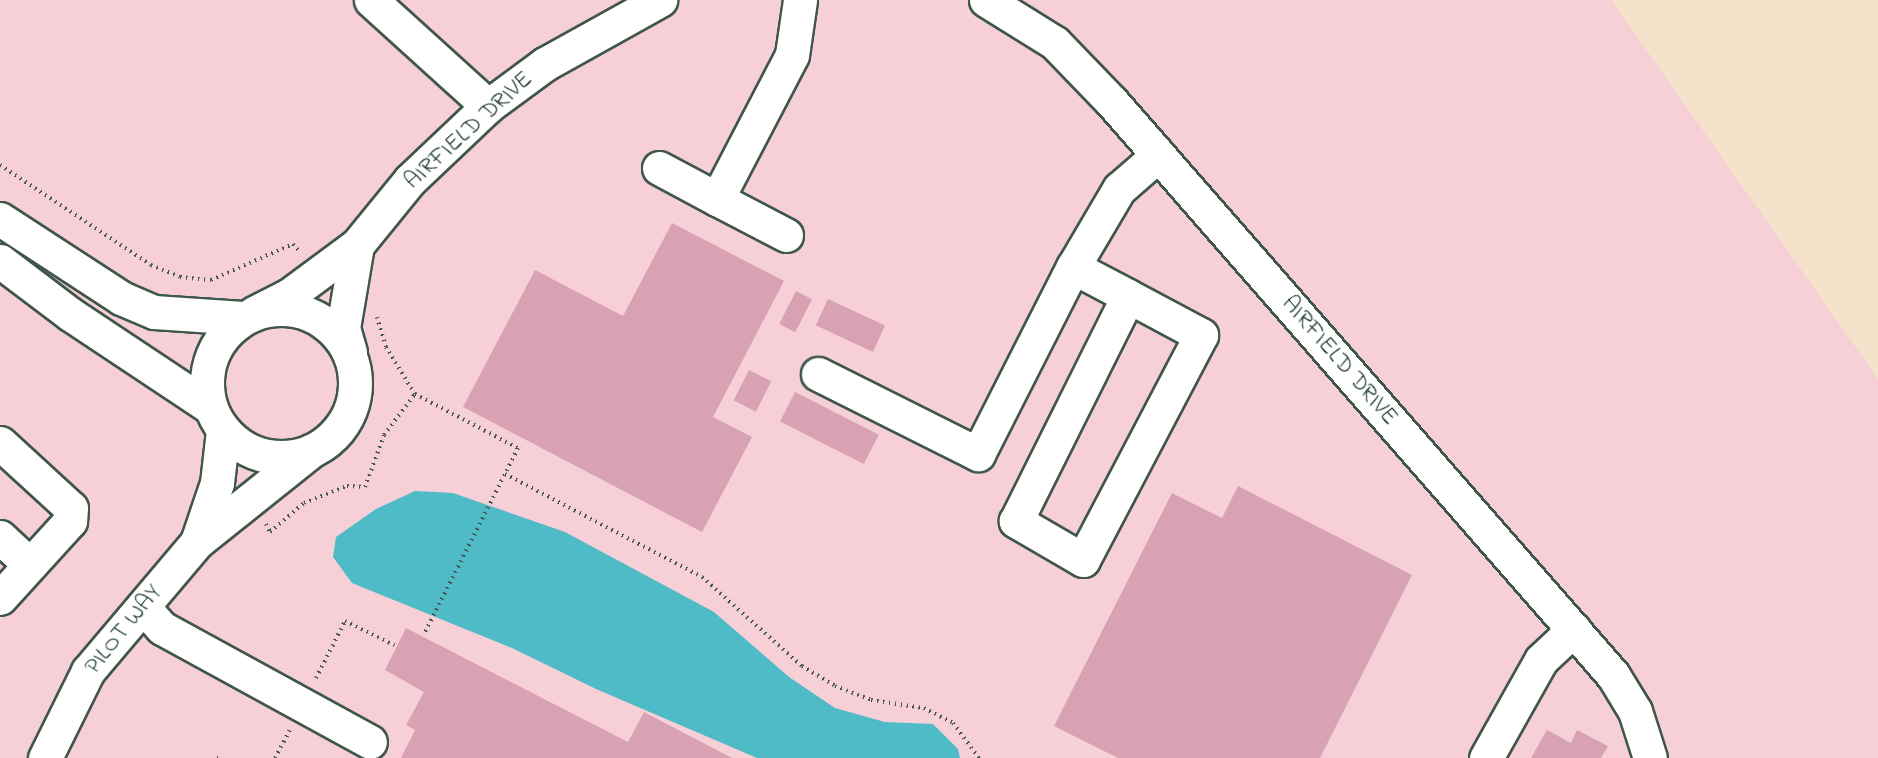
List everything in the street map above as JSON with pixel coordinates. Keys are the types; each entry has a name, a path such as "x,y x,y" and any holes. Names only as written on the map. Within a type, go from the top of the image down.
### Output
{"street":[{"path":"371,0 488,106"},
{"name":"AIRFIELD DRIVE","path":"249,315 288,296 357,245 410,180 488,106 545,64 660,0"},
{"path":"717,199 792,55 800,0"},
{"name":"AIRFIELD DRIVE","path":"986,0 1055,43 1158,155 1574,629 1612,675 1635,711 1650,758"},
{"path":"818,374 978,454 1073,267 1119,189 1158,155"},
{"path":"658,168 786,235"},
{"path":"0,219 121,298 143,307 208,318 249,315 279,308 305,312 326,323 343,340 353,361 356,383 352,405 343,424 329,440 311,451 288,457 265,456 243,447 217,419 0,261"},
{"name":"AIRFIELD DRIVE","path":"353,361 343,328 357,245"},
{"path":"1073,267 1128,296 1201,335 1083,560 1016,521 1128,296"},
{"path":"217,419 206,386 208,363 218,342 249,315"},
{"name":"PILOT WAY","path":"197,542 217,483 217,419"},
{"path":"0,443 71,508 70,521 0,598"},
{"name":"PILOT WAY","path":"45,758 88,671 197,542 311,451"},
{"path":"0,537 29,564"},
{"path":"143,607 162,628 303,705 360,746"},
{"path":"1486,758 1541,660 1574,629"}],"path":[{"path":"0,165 151,265 180,277 211,280 293,244"},
{"path":"376,313 386,347 415,394 518,448 424,634"},
{"path":"261,515 270,532 304,503 347,486 365,487 384,435 415,394"},
{"path":"505,474 702,577 802,666 835,686 871,700 924,708 953,723 979,758"},
{"path":"275,758 345,621 394,645"}],"shaded area":[{"path":"0,0 1611,0 1878,379 1878,758 0,758"}],"water":[{"path":"415,491 453,493 565,532 714,612 789,677 835,708 885,722 933,724 958,749 960,758 757,758 596,689 512,648 352,583 333,557 336,537 376,509"}],"building":[{"path":"672,223 784,281 713,417 752,437 702,532 463,407 535,270 623,316"},
{"path":"796,291 812,299 795,332 779,324"},
{"path":"828,299 885,326 873,352 816,325"},
{"path":"749,370 771,381 756,412 734,400"},
{"path":"795,392 879,435 864,464 780,421"},
{"path":"1238,486 1412,575 1320,758 1118,758 1054,726 1172,493 1222,518"},
{"path":"406,628 628,742 644,712 732,758 401,758 415,730 406,725 424,692 385,670"},
{"path":"1547,730 1571,743 1577,730 1608,746 1601,758 1531,758"}]}
